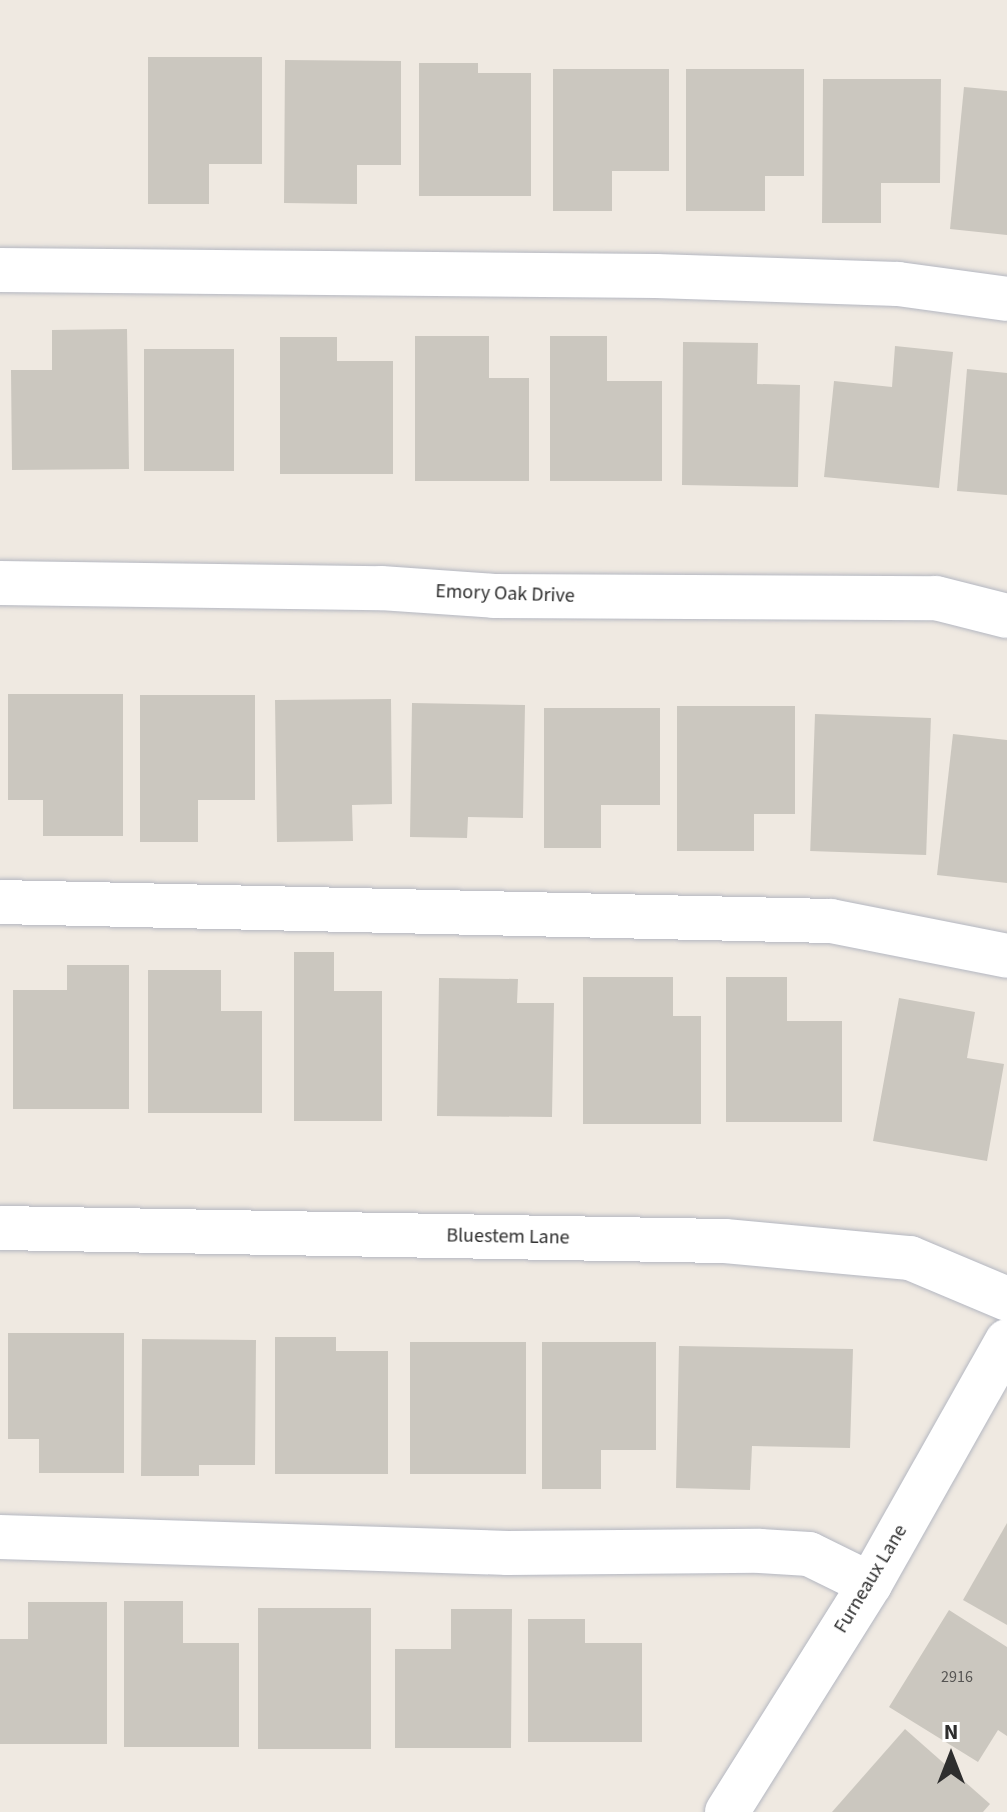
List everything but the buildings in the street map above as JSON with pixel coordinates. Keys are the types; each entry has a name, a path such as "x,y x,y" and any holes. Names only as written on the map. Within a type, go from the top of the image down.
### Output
{"street":[{"path":"0,270 671,276 898,284 1007,299"},
{"name":"Emory Oak Drive","path":"0,583 381,588 494,596 936,598 1007,616"},
{"path":"0,902 831,921 1007,956"},
{"name":"Bluestem Lane","path":"0,1228 725,1241 910,1258 1007,1299"},
{"name":"Furneaux Lane","path":"727,1812 870,1584 1007,1341"},
{"path":"0,1537 493,1552 760,1551 809,1554 870,1584"}]}
